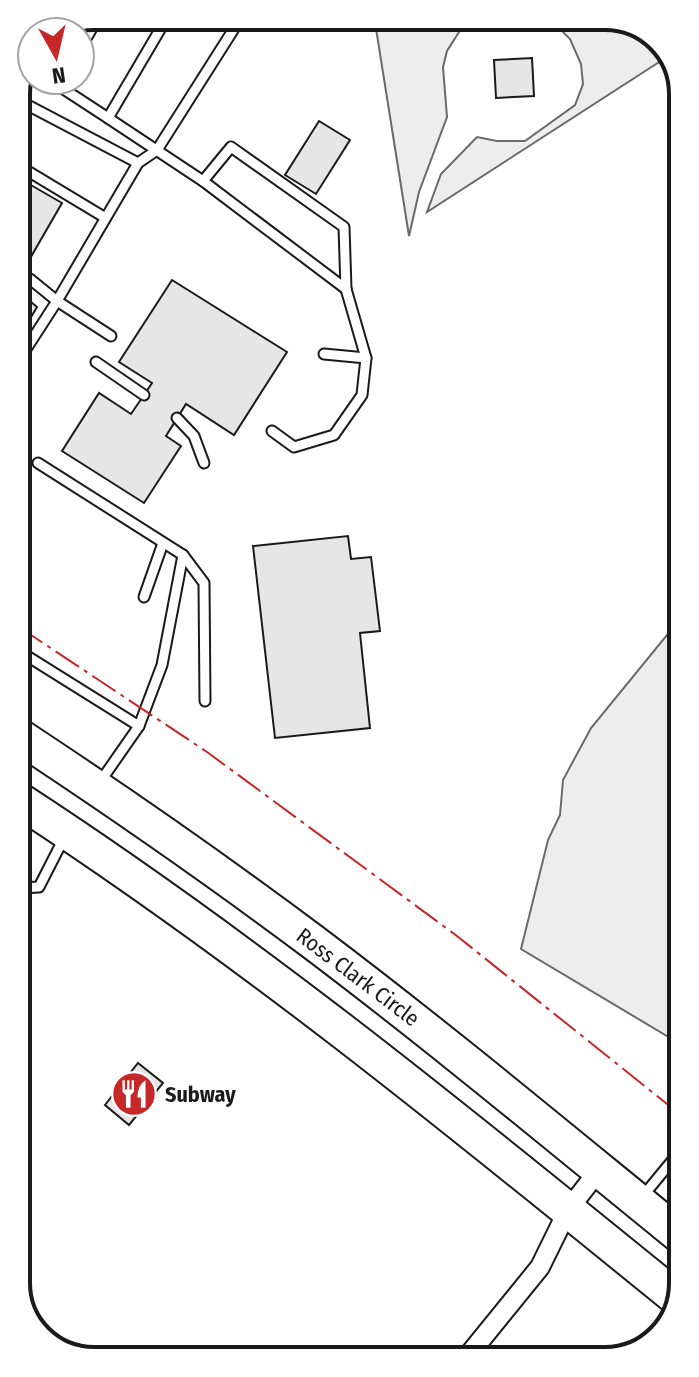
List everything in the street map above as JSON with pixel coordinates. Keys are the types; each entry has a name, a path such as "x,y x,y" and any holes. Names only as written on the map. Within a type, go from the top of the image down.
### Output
{"highway":[{"name":"Ross Clark Circle","path":"30,743 97,787 312,941 435,1036 669,1226"},
{"path":"68,831 97,787"},
{"path":"30,807 281,984 403,1077 668,1291"},
{"path":"281,984 312,941"}],"street":[{"path":"475,1347 540,1267 568,1210 599,1170"}],"lane":[{"path":"108,118 159,31"},
{"path":"30,343 138,163 157,150 233,31"},
{"path":"74,96 203,181 346,289"},
{"path":"30,106 138,163"},
{"path":"203,181 231,147 344,227 346,289 366,358 362,395 334,435 294,447 272,431"},
{"path":"30,172 104,217"},
{"path":"30,279 57,301 111,336"},
{"path":"324,354 366,358"},
{"path":"96,362 144,395"},
{"path":"177,418 194,436 204,463"},
{"path":"38,463 183,555 204,583 205,701"},
{"path":"144,597 163,543"},
{"path":"97,787 139,726 162,665 183,555"},
{"path":"30,658 139,726"},
{"path":"30,887 39,887 68,831"},
{"path":"638,1201 669,1164"}],"shaded area":[{"path":"376,30 460,30 447,51 443,67 447,117 419,192 409,236"},
{"path":"561,30 626,33 647,46 660,62 427,212 441,174 477,137 525,141 575,105 583,84 581,64 570,39"},
{"path":"669,632 669,1037 521,949 548,840 560,815 563,780 591,728"}],"building":[{"path":"532,58 534,96 496,98 494,60"},
{"path":"319,121 350,140 316,194 285,175"},
{"path":"30,185 62,203 30,258"},
{"path":"172,280 287,352 234,435 186,404 166,436 181,446 144,503 62,451 99,393 131,414 152,383 119,362"},
{"path":"30,301 37,307 30,319"},
{"path":"348,536 351,559 371,557 380,631 360,633 370,728 275,738 253,546"},
{"name":"Subway","path":"138,1063 163,1083 129,1125 105,1105"}],"power":[{"path":"30,634 207,752 457,936 669,1106"}],"place":[{"name":"Subway","path":"134,1094"}]}
